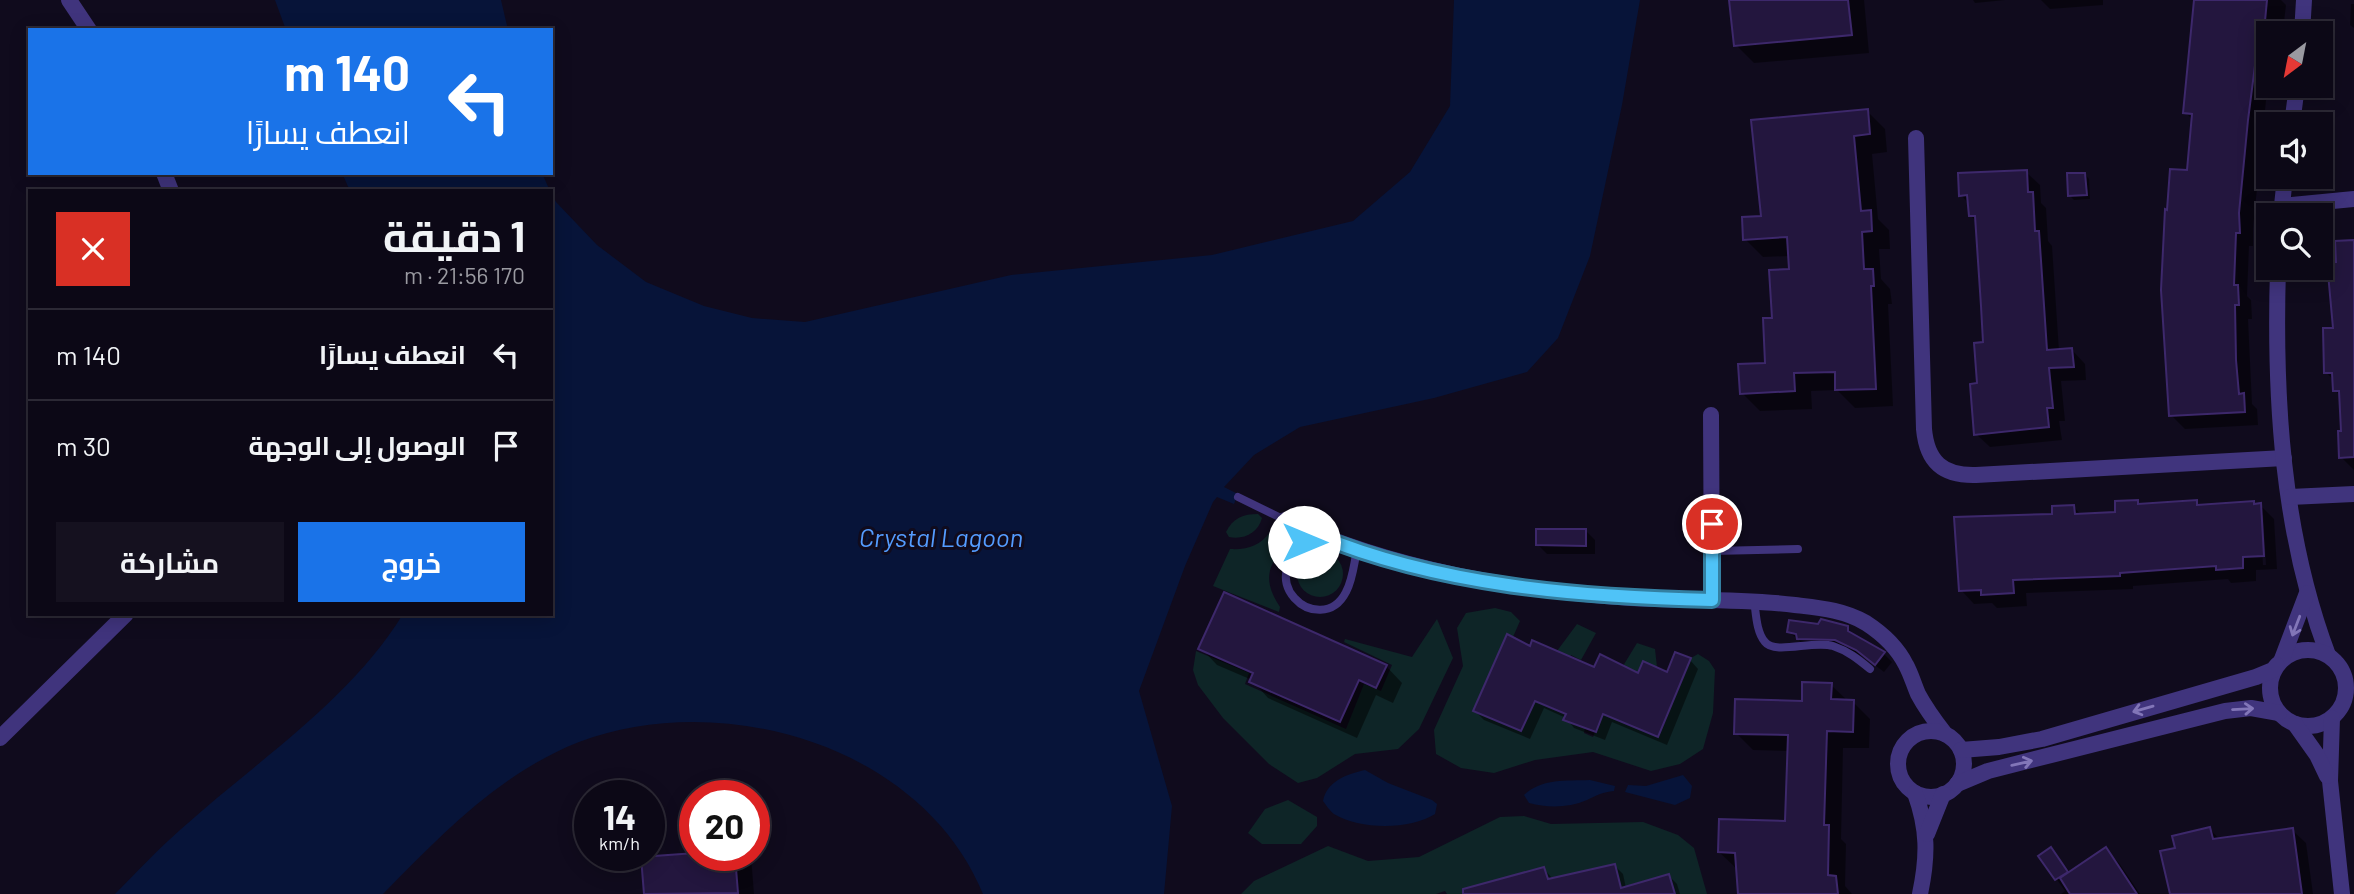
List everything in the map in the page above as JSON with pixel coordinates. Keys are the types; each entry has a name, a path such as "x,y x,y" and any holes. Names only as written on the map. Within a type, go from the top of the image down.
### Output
{"street":[{"path":"69,0 88,28"},
{"path":"2303,21 2304,0"},
{"path":"1916,138 1924,429 1926,445 1933,459 1945,470 1960,475 1976,475 2284,458"},
{"path":"2330,203 2354,199"},
{"path":"2278,280 2276,356 2284,458 2290,497 2308,593 2332,658 2346,682 2330,781"},
{"path":"1711,415 1712,600"},
{"path":"2290,497 2354,495"},
{"path":"1285,520 1357,550 1447,574 1535,589 1632,598 1754,600 1833,610 1864,622 1889,641 1907,666 1917,692 1945,734"},
{"path":"2308,593 2271,677 2269,690 2279,713 2295,724 2317,755 2330,781 2346,891"},
{"path":"0,738 124,616"},
{"path":"1961,750 1999,747 2042,739 2256,677 2273,670 2292,652 2304,649 2317,650 2354,667"},
{"path":"1917,692 1919,713 1915,735 1900,752 1898,764 1906,785 1915,793 1926,796 1943,794 1957,784 1988,771 2225,711 2251,708 2279,713"},
{"path":"2295,724 2315,726 2343,709"},
{"path":"1915,735 1935,731 1954,740 1964,761 1963,773 1957,784"},
{"path":"1915,793 1927,834"},
{"path":"1920,894 1927,834 1943,794"}],"lane":[{"path":"1238,497 1285,520"},
{"path":"1317,535 1304,542 1288,567 1286,582 1289,593 1297,602 1307,607 1318,610 1339,601 1346,592 1357,550"},
{"path":"1712,551 1798,549"},
{"path":"1754,600 1760,633 1770,647 1778,649 1809,643 1831,646 1852,654 1870,669"}],"green space":[{"path":"1258,514 1262,518 1254,531 1245,536 1229,537 1226,532 1235,520"},
{"path":"1270,532 1291,539 1289,551 1278,555 1269,575 1270,587 1280,607 1279,612 1213,586 1230,549 1253,546"},
{"path":"1320,551 1336,558 1343,574 1336,590 1320,597 1304,590 1297,574 1304,558"},
{"path":"1495,608 1511,612 1520,621 1513,637 1507,635 1473,711 1521,731 1557,651 1577,624 1596,633 1581,660 1571,655 1549,706 1566,714 1563,720 1585,728 1584,733 1593,737 1623,666 1637,643 1655,649 1657,667 1644,662 1619,720 1698,654 1709,661 1715,670 1713,713 1703,749 1680,764 1651,771 1593,752 1535,760 1494,773 1461,768 1436,754 1434,730 1463,666 1457,628 1466,613"},
{"path":"1437,619 1453,658 1419,729 1398,749 1355,754 1317,778 1298,783 1269,764 1223,718 1198,685 1193,670 1196,651 1249,673 1245,684 1346,729 1364,684 1381,691 1392,665 1344,642 1345,639 1412,657"},
{"path":"1288,800 1317,817 1317,826 1301,844 1262,844 1248,833 1265,809"},
{"path":"1524,816 1551,824 1643,822 1678,835 1694,848 1707,894 1675,894 1669,874 1632,884 1622,894 1615,864 1575,873 1579,894 1552,894 1544,867 1488,882 1491,894 1447,894 1445,891 1436,894 1241,894 1254,881 1328,846 1368,861 1419,857 1500,817"}],"water":[{"path":"275,0 501,0 508,28 285,28"},
{"name":"Crystal Lagoon","path":"1454,0 1640,0 1622,105 1590,256 1558,338 1527,372 1434,398 1300,427 1254,455 1224,487 1238,494 1234,504 1217,497 1213,502 1185,566 1139,691 1172,806 1164,894 983,894 954,842 914,800 866,766 812,742 754,727 694,722 635,727 579,742 550,755 473,807 383,894 115,894 171,838 328,703 381,646 402,616 553,616 553,196 597,245 646,282 704,306 752,318 805,322 1011,275 1212,255 1353,221 1410,172 1450,106"},
{"path":"343,175 543,175 549,189 349,189"},
{"path":"1365,770 1388,783 1432,800 1437,804 1435,814 1412,823 1385,826 1357,823 1334,814 1323,801 1329,788 1345,776"},
{"path":"1683,775 1692,786 1690,798 1675,805 1625,792 1628,785 1646,786"},
{"path":"1590,780 1615,786 1614,791 1573,805 1558,806 1529,803 1524,795 1546,783"}],"building":[{"path":"1729,0 1848,0 1852,35 1734,46"},
{"path":"2194,0 2267,0 2265,21 2256,21 2256,58 2239,213 2240,233 2236,233 2234,285 2238,285 2239,305 2235,305 2236,360 2239,394 2244,393 2245,412 2169,416 2161,290 2170,169 2187,170 2192,114 2183,113"},
{"path":"1868,109 1870,134 1854,136 1861,211 1871,210 1872,231 1862,232 1864,269 1873,269 1874,286 1871,286 1876,389 1835,390 1835,372 1794,373 1795,391 1740,394 1738,364 1765,363 1763,318 1772,318 1769,270 1789,269 1787,237 1743,240 1742,217 1761,216 1751,120"},
{"path":"2027,170 2028,192 2033,192 2035,231 2039,231 2047,350 2072,348 2074,367 2049,368 2053,408 2047,408 2049,427 1974,435 1970,384 1977,383 1974,343 1983,342 1981,306 1975,216 1969,216 1967,195 1959,196 1958,173"},
{"path":"2067,173 2085,173 2087,195 2068,196"},
{"path":"2354,240 2354,457 2339,458 2339,391 2333,391 2332,373 2324,373 2323,328 2333,328 2329,280 2333,280 2333,262 2336,262 2335,241"},
{"path":"2138,500 2138,504 2197,500 2197,505 2254,501 2254,504 2261,503 2264,556 2243,557 2243,568 2216,570 2216,566 2120,573 2120,576 2013,580 2014,593 1981,595 1981,590 1959,591 1954,517 2052,514 2052,506 2074,505 2075,514 2115,512 2115,501"},
{"path":"1536,529 1586,529 1586,546 1536,545"},
{"path":"1224,592 1387,665 1376,688 1359,680 1340,722 1249,682 1253,673 1198,649"},
{"path":"1821,619 1848,626 1848,631 1885,652 1875,665 1856,650 1835,640 1797,639 1796,634 1787,632 1789,620 1818,624"},
{"path":"1507,634 1530,646 1532,640 1594,667 1600,654 1638,673 1643,661 1667,672 1675,652 1691,658 1658,737 1603,714 1596,732 1563,720 1566,714 1535,701 1521,731 1473,711"},
{"path":"1802,682 1832,683 1831,699 1854,700 1853,732 1827,731 1824,825 1829,825 1828,875 1836,876 1838,894 1738,894 1735,853 1718,852 1719,819 1785,821 1788,735 1734,734 1735,699 1802,701"},
{"path":"2210,827 2213,839 2293,828 2302,894 2170,894 2160,851 2175,848 2172,836"},
{"path":"2051,847 2068,872 2055,880 2038,856"},
{"path":"2106,847 2137,894 2070,894 2060,878"},
{"path":"679,854 679,871 736,871 738,893 644,894 642,871 665,871 665,855"},
{"path":"1615,864 1621,888 1669,874 1675,894 1463,894 1463,889 1544,867 1548,879"}],"route":[{"path":"1304,542 1317,535 1357,550 1447,574 1535,589 1632,598 1712,600 1712,524"}]}
